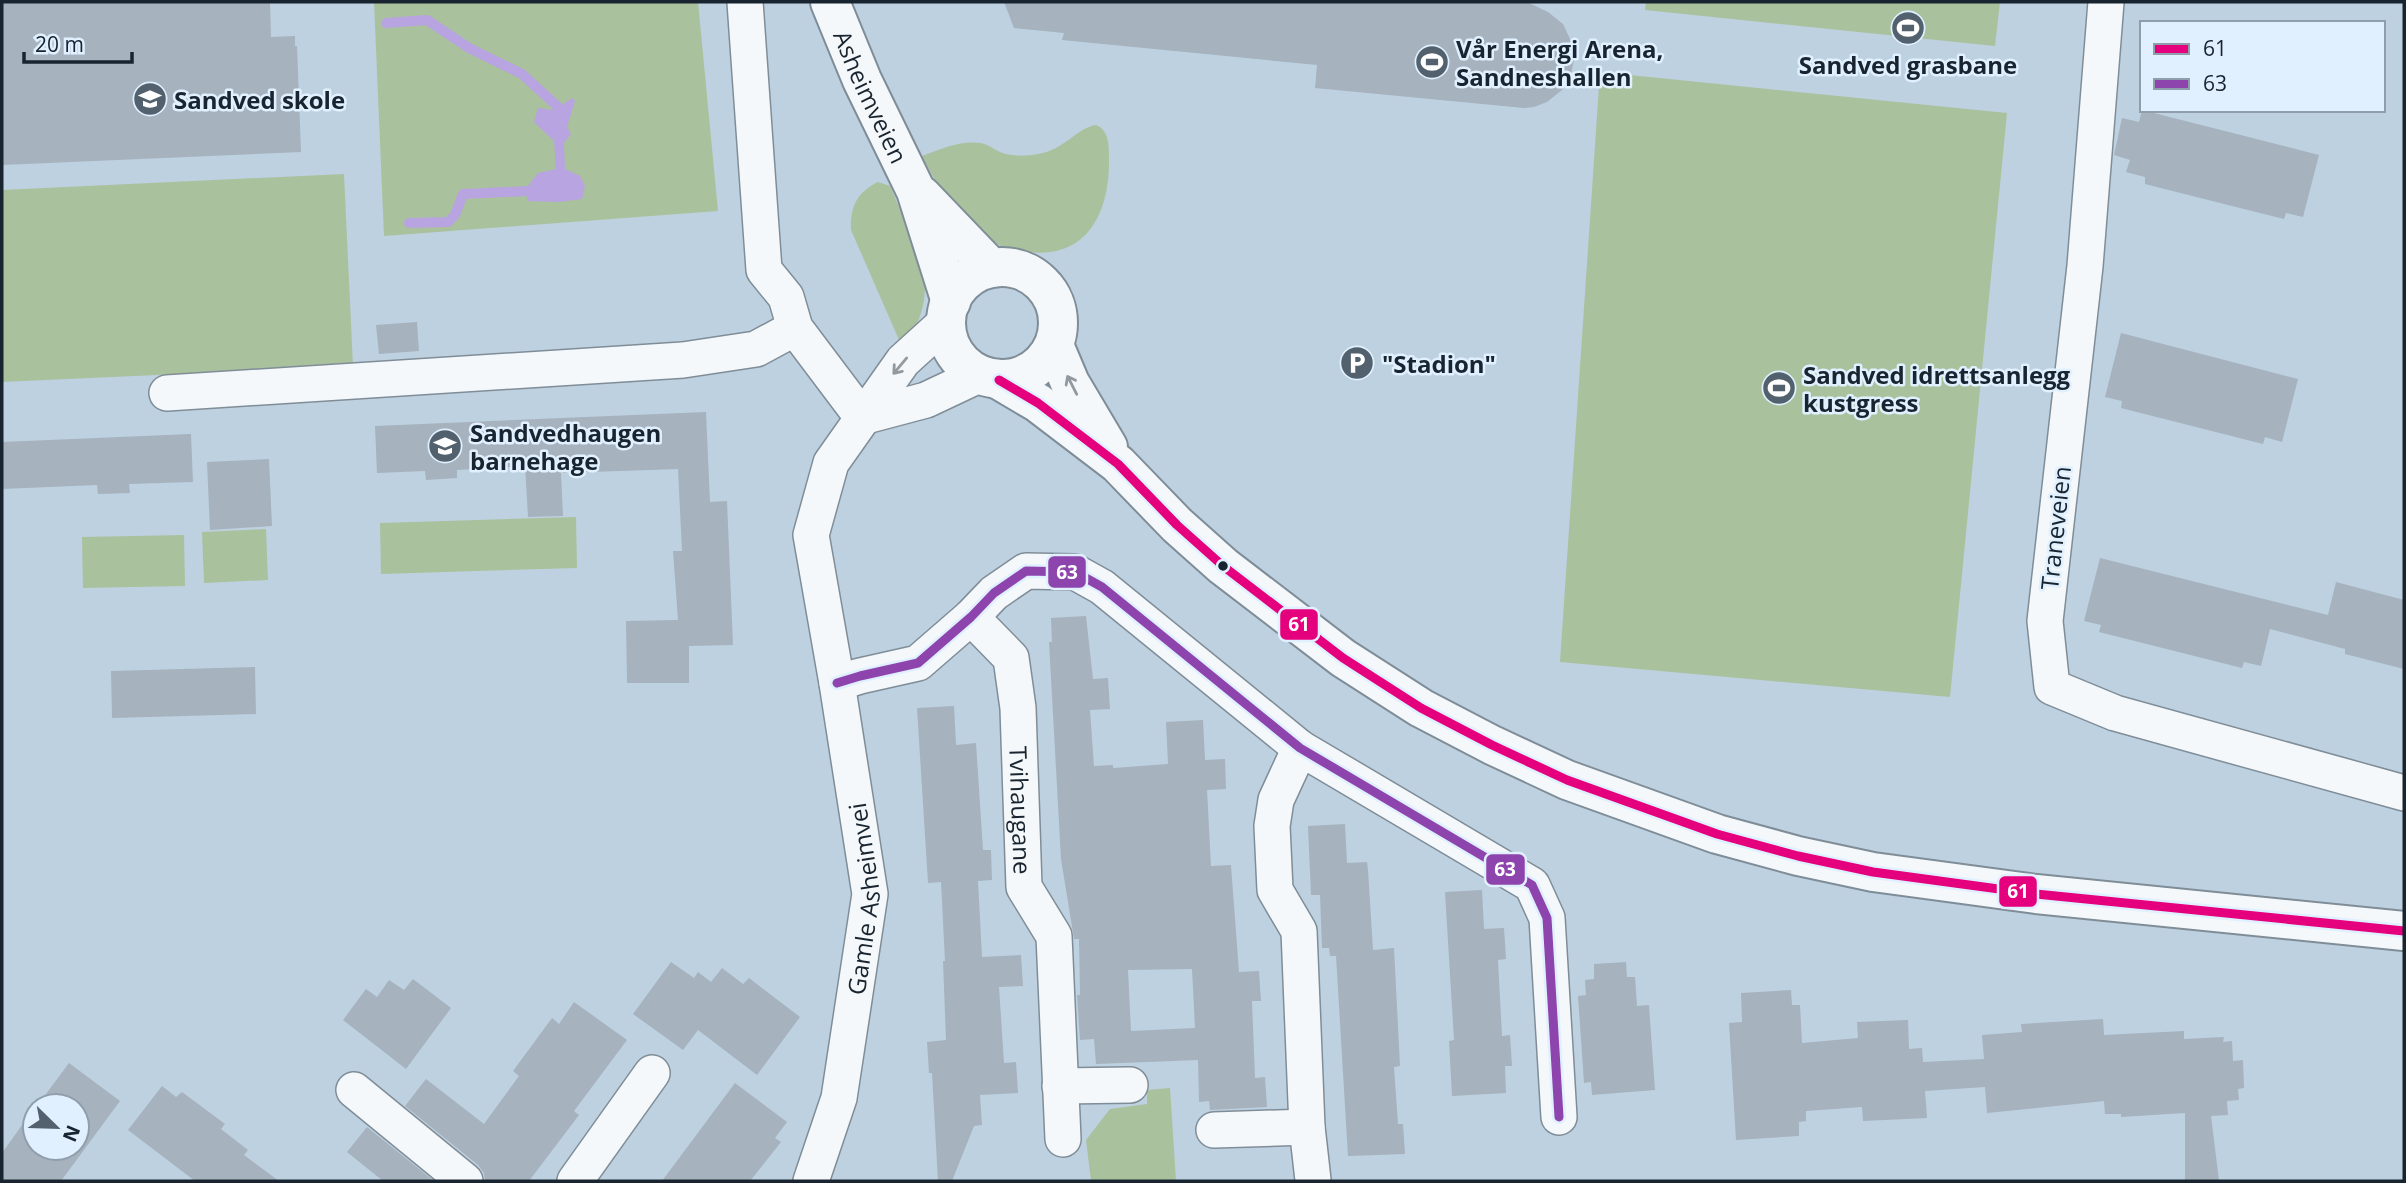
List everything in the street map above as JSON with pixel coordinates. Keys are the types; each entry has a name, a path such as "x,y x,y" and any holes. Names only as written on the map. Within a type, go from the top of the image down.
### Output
{"main road":[{"name":"Asheimveien","path":"830,2 862,80 916,191 948,312"},
{"name":"Asheimveien","path":"916,191 991,268"},
{"path":"989,377 1027,374 1043,362 1054,345 1058,315 1052,298 1041,282 1024,271 1011,267 991,268 970,276 956,290 948,312 948,341 958,358 989,377 1038,403 1118,464 1177,525 1223,566 1343,658 1421,708 1567,780 1717,834 1798,856 1873,872 2036,894 2404,931"},
{"path":"1054,345 1070,383 1118,464"}],"street":[{"path":"745,2 764,270 786,297 795,328 862,417 926,400 989,377"},
{"name":"Traneveien","path":"2106,2 2085,265 2045,621 2052,687 2115,713 2404,793"},
{"name":"Gamle Asheimvei","path":"811,1181 839,1098 870,894 811,535 831,463 903,362 948,312"},
{"path":"167,393 683,360 756,349 795,328"},
{"path":"837,684 918,663 994,593 1026,571 1075,572 1102,587 1300,748 1532,885 1546,918 1559,1117"},
{"name":"Tvihaugane","path":"971,617 1011,658 1018,708 1024,887 1054,936 1063,1139"},
{"path":"1300,748 1276,800 1272,826 1275,890 1299,931 1307,1127 1313,1180"},
{"path":"575,1181 652,1073"},
{"path":"1060,1086 1130,1085"},
{"path":"354,1090 465,1181"},
{"path":"1214,1130 1307,1127"}],"green space":[{"path":"374,2 698,2 718,211 384,236"},
{"name":"Sandved grasbane","path":"1646,2 2000,2 1995,46 1645,10"},
{"name":"Sandved idrettsanlegg kustgress","path":"1600,72 2007,113 1950,697 1560,662"},
{"path":"1096,125 1106,134 1109,148 1108,177 1100,212 1081,239 1067,248 1050,252 1011,249 983,237 955,210 922,156 973,142 986,144 1009,155 1038,154 1056,148 1082,130"},
{"path":"344,174 353,366 2,382 2,190"},
{"path":"878,182 890,186 923,263 925,275 922,308 903,349 851,230 856,201 865,190"},
{"path":"576,517 577,568 381,574 380,523"},
{"path":"266,529 268,580 204,583 202,532"},
{"path":"184,535 185,586 83,588 82,537"},
{"path":"1170,1088 1176,1181 1091,1181 1086,1140 1110,1109 1147,1104 1147,1090"}],"shaded area":[{"path":"572,98 575,101 567,127 571,134 564,143 565,169 580,176 585,186 582,199 559,202 527,201 528,186 538,173 556,169 554,141 534,122 538,108 554,110"}],"building":[{"name":"Sandved skole","path":"2,2 270,2 271,37 295,36 301,152 2,165"},
{"name":"Vår Energi Arena, Sandneshallen","path":"1004,2 1527,2 1548,12 1563,24 1571,41 1574,60 1571,74 1562,90 1547,102 1534,107 1315,88 1317,65 1062,40 1064,33 1014,28"},
{"path":"2142,112 2150,112 2319,155 2303,217 2286,213 2284,219 2145,184 2145,177 2126,172 2130,160 2114,155 2122,118 2139,122"},
{"path":"417,322 419,351 379,354 376,325"},
{"path":"2121,333 2298,379 2282,442 2265,437 2263,444 2121,408 2122,401 2105,397"},
{"path":"706,412 710,502 727,501 733,645 689,646 689,683 627,683 626,621 678,620 673,551 682,551 678,469 561,473 563,516 528,517 525,466 457,470 457,478 426,480 425,471 377,473 375,426"},
{"path":"191,434 193,482 129,484 130,493 98,494 97,485 2,489 2,442"},
{"path":"269,459 272,526 210,530 207,462"},
{"path":"2100,558 2328,615 2336,582 2404,600 2404,669 2345,654 2345,649 2270,629 2261,666 2244,662 2242,668 2099,632 2101,625 2084,621"},
{"path":"1086,616 1093,679 1108,678 1110,709 1090,710 1094,766 1113,765 1113,768 1168,764 1166,722 1203,720 1205,760 1225,759 1226,789 1207,790 1211,866 1231,865 1239,972 1259,971 1261,1001 1252,1001 1255,1078 1265,1077 1267,1107 1210,1110 1209,1101 1199,1102 1198,1060 1096,1064 1094,1039 1080,1040 1077,995 1080,995 1079,939 1074,939 1061,859 1049,642 1052,642 1051,618","holes":["1192,969 1195,1028 1131,1031 1128,970"]},
{"path":"255,667 256,714 112,718 111,671"},
{"path":"954,706 956,745 976,743 983,850 991,850 992,880 978,881 982,957 1021,955 1023,986 999,987 1004,1063 1016,1062 1018,1093 980,1095 982,1125 974,1126 952,1181 938,1181 932,1073 929,1073 927,1042 946,1040 945,961 941,882 928,883 917,708"},
{"path":"1345,824 1347,863 1367,862 1373,950 1394,948 1400,1066 1394,1067 1398,1124 1403,1124 1405,1154 1348,1156 1336,956 1330,956 1329,948 1322,948 1320,895 1311,895 1308,826"},
{"path":"1482,890 1484,929 1504,928 1506,959 1498,960 1502,1036 1510,1035 1512,1066 1505,1066 1506,1093 1452,1096 1449,1041 1454,1040 1445,892"},
{"path":"671,962 694,978 698,972 711,982 722,968 743,984 749,978 800,1017 757,1075 698,1030 683,1050 633,1014"},
{"path":"1626,962 1627,977 1635,977 1637,1006 1649,1005 1655,1090 1592,1095 1591,1082 1584,1083 1578,996 1586,995 1585,980 1594,979 1594,964"},
{"path":"413,979 451,1008 406,1069 343,1020 366,989 377,997 389,980 404,990"},
{"path":"1791,990 1792,1005 1800,1005 1802,1043 1858,1038 1857,1022 1908,1020 1909,1049 1922,1048 1923,1062 1984,1059 1982,1035 2022,1032 2021,1024 2103,1019 2104,1035 2184,1031 2184,1039 2224,1037 2223,1042 2232,1041 2233,1061 2243,1060 2244,1088 2238,1089 2239,1100 2227,1101 2228,1115 2211,1116 2219,1181 2185,1181 2185,1113 2121,1117 2121,1114 2105,1114 2104,1101 1987,1113 1985,1087 1925,1091 1927,1118 1863,1121 1862,1107 1806,1111 1806,1121 1799,1122 1799,1136 1736,1140 1729,1023 1742,1022 1741,993"},
{"path":"574,1002 627,1040 574,1111 579,1115 529,1181 485,1181 484,1173 478,1165 405,1106 426,1079 484,1124 519,1076 513,1071 552,1018 559,1024"},
{"path":"69,1063 120,1101 91,1140 91,1092 47,1092"},
{"path":"735,1083 787,1122 775,1138 781,1142 750,1181 662,1181"},
{"path":"162,1086 176,1097 182,1092 225,1124 221,1129 248,1150 244,1155 279,1181 195,1181 128,1130"},
{"path":"21,1127 21,1162 75,1162 61,1181 2,1181 2,1153"},
{"path":"367,1127 434,1181 383,1181 347,1152"}],"waterway":[{"path":"386,23 427,20 469,48 522,74 558,107"},
{"path":"409,223 448,222 455,215 463,194 528,191"}],"transit line":[{"name":"61","path":"999,380 1038,403 1118,464 1177,525 1223,566 1343,658 1421,708 1567,780 1717,834 1798,856 1873,872 2036,894 2404,931"},
{"name":"63","path":"837,683 918,663 994,593 1026,571 1075,572 1102,587 1300,748 1532,885 1547,918 1559,1117"}],"place":[{"name":"Sandved grasbane","path":"1908,28"},
{"name":"Vår Energi Arena, Sandneshallen","path":"1432,62"},
{"name":"Sandved skole","path":"150,99"},
{"name":"\"Stadion\"","path":"1357,363"},
{"name":"Sandved idrettsanlegg kustgress","path":"1779,388"},
{"name":"Sandvedhaugen barnehage","path":"445,446"}]}
